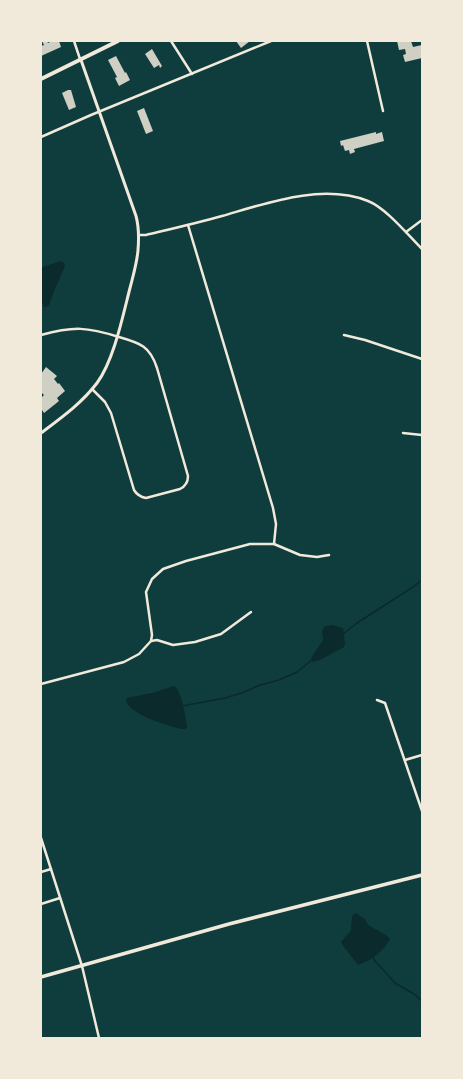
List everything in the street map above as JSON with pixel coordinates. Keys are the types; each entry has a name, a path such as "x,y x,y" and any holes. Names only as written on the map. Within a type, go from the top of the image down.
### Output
{"main road":[{"path":"41,79 118,41"},
{"path":"41,977 229,924 422,875"}],"street":[{"path":"41,433 81,401 98,381 108,363 117,336 138,251 138,223 133,206 74,41"},
{"path":"171,41 192,74"},
{"path":"41,137 99,111 271,41"},
{"path":"367,41 383,111"},
{"path":"139,235 146,235 188,225 281,200 315,194 334,194 351,196 369,201 384,211 422,249"},
{"path":"406,232 422,220"},
{"path":"188,225 274,508 276,524 274,544"},
{"path":"41,335 63,329 82,328 95,330 136,342 148,350 154,359 188,476 188,480 184,487 146,498 136,493 111,413 105,402 92,389"},
{"path":"344,335 366,340 422,360"},
{"path":"403,433 422,435"},
{"path":"41,684 124,662 139,654 151,641 152,635 146,592 152,579 163,569 186,561 250,544 274,544 300,555 317,557 329,555"},
{"path":"151,641 157,640 173,645 195,642 221,634 251,612"},
{"path":"377,700 384,703 422,811"},
{"path":"405,760 422,755"},
{"path":"41,838 82,966 99,1038"},
{"path":"41,872 51,869"},
{"path":"41,904 60,898"}],"water":[{"path":"60,261 64,263 65,266 49,305 44,307 41,301 41,268"},
{"path":"332,625 343,628 344,647 320,660 312,662 311,658 323,640 322,631 325,626"},
{"path":"173,686 176,687 182,701 187,727 185,729 149,719 134,710 126,700 127,698 156,692"},
{"path":"356,913 365,919 368,925 386,935 390,939 377,955 358,965 341,942 351,930 352,916"}],"building":[{"path":"42,41 47,41 48,43 52,41 59,41 61,47 41,56 41,46 44,45"},
{"path":"236,41 250,41 241,48"},
{"path":"397,41 411,41 413,47 422,45 422,58 405,62 403,55 406,54 405,49 399,50"},
{"path":"152,49 162,66 160,68 159,65 154,68 145,54"},
{"path":"116,56 130,80 119,86 115,78 117,77 108,60"},
{"path":"71,90 76,107 69,110 62,93"},
{"path":"144,108 153,131 146,134 137,111"},
{"path":"376,132 376,134 382,132 384,141 354,149 355,152 350,154 349,150 345,151 343,145 341,146 340,141"},
{"path":"46,367 57,376 54,379 65,391 57,398 59,401 44,413 42,410 41,411 41,398 44,395 41,392 41,374"}],"waterway":[{"path":"343,634 422,580"},
{"path":"182,706 225,698 242,693 260,685 279,680 297,672 312,660"},
{"path":"373,957 395,983 414,994 422,1001"}]}
